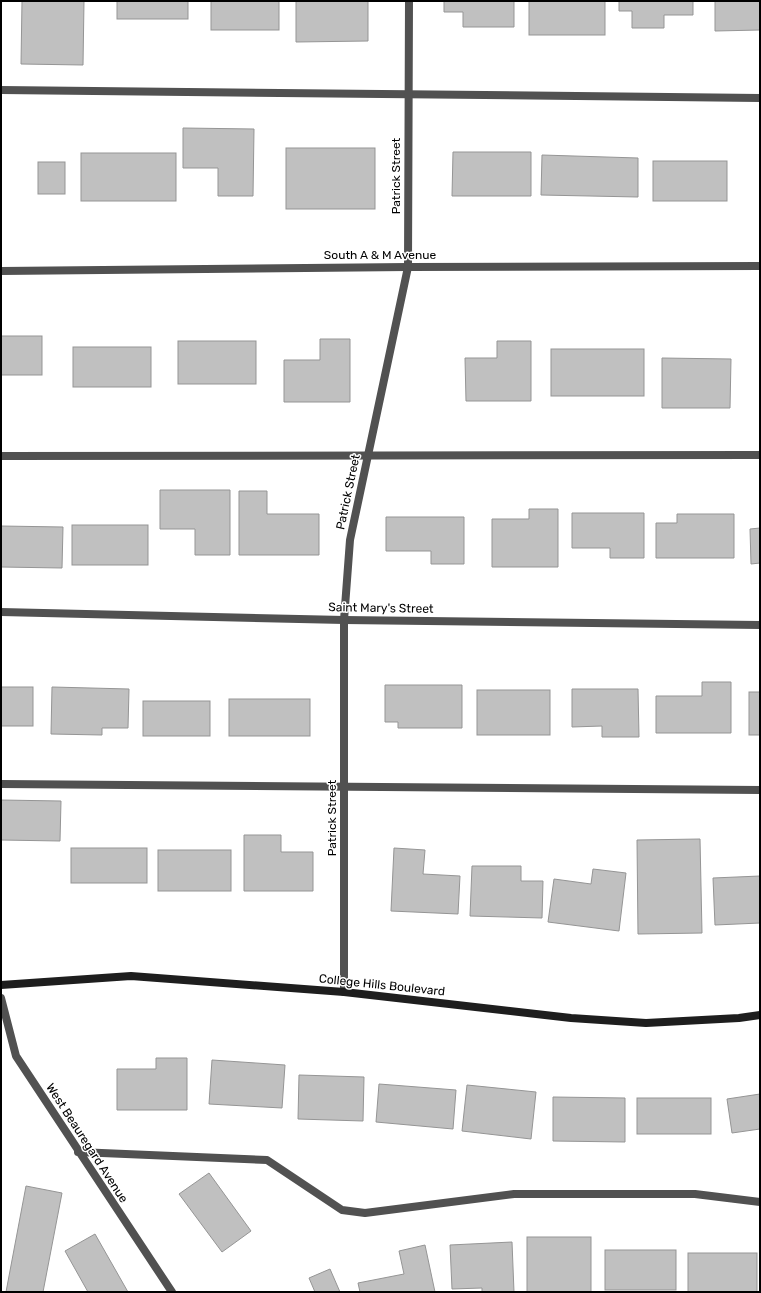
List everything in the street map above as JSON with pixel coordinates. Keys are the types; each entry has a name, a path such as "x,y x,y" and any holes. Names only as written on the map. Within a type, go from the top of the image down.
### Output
{"street":[{"name":"Patrick Street","path":"344,992 344,620 350,540 408,267 410,1"},
{"path":"1,90 760,98"},
{"name":"South A & M Avenue","path":"1,271 408,267 760,266"},
{"path":"1,456 760,455"},
{"name":"Saint Mary's Street","path":"1,612 344,620 760,625"},
{"path":"1,784 344,788 760,790"},
{"name":"College Hills Boulevard","path":"1,986 130,976 344,992 571,1018 646,1023 739,1018 760,1015"},
{"name":"West Beauregard Avenue","path":"1,998 16,1056 78,1152 172,1292"},
{"path":"78,1152 267,1160 342,1210 365,1213 514,1194 695,1194 760,1202"}],"building":[{"path":"22,1 84,1 83,65 21,64"},
{"path":"117,1 188,1 188,19 117,19"},
{"path":"211,1 279,1 279,30 211,30"},
{"path":"296,1 368,1 368,41 296,42"},
{"path":"444,1 514,1 514,27 463,27 463,12 444,12"},
{"path":"529,1 605,1 605,35 529,35"},
{"path":"619,1 693,1 693,15 664,15 664,28 632,28 632,11 619,11"},
{"path":"715,1 760,1 760,30 715,31"},
{"path":"183,128 254,129 253,196 218,196 218,168 183,168"},
{"path":"286,148 375,148 375,209 286,209"},
{"path":"453,152 531,152 531,196 452,196"},
{"path":"81,153 176,153 176,201 81,201"},
{"path":"542,155 638,158 638,197 541,195"},
{"path":"653,161 727,161 727,201 653,201"},
{"path":"38,162 65,162 65,194 38,194"},
{"path":"1,336 42,336 42,375 1,375"},
{"path":"320,339 350,339 350,402 284,402 284,360 320,360"},
{"path":"178,341 256,341 256,384 178,384"},
{"path":"497,341 531,341 531,401 466,401 465,358 497,358"},
{"path":"73,347 151,347 151,387 73,387"},
{"path":"551,349 644,349 644,396 551,396"},
{"path":"662,358 731,359 730,408 662,408"},
{"path":"160,490 230,490 230,555 195,555 195,529 160,529"},
{"path":"239,491 267,491 267,514 319,514 319,555 239,555"},
{"path":"529,509 558,509 558,567 492,567 492,519 529,519"},
{"path":"572,513 644,513 644,558 610,558 610,548 572,548"},
{"path":"677,514 734,514 734,558 656,558 656,523 677,523"},
{"path":"386,517 464,517 464,564 431,564 431,551 386,551"},
{"path":"72,525 148,525 148,565 72,565"},
{"path":"1,526 63,527 62,568 1,567"},
{"path":"760,528 760,563 751,564 750,529"},
{"path":"702,682 731,682 731,733 656,733 656,696 702,696"},
{"path":"385,685 462,685 462,728 398,728 398,722 385,722"},
{"path":"1,687 33,687 33,726 1,726"},
{"path":"52,687 129,689 128,728 102,728 102,735 51,734"},
{"path":"572,689 638,689 639,737 602,737 602,726 572,727"},
{"path":"477,690 550,690 550,735 477,735"},
{"path":"749,692 760,692 760,735 749,735"},
{"path":"229,699 310,699 310,736 229,736"},
{"path":"143,701 210,701 210,736 143,736"},
{"path":"1,800 61,801 60,841 1,840"},
{"path":"244,835 281,835 281,852 313,852 313,891 244,891"},
{"path":"700,839 702,933 638,934 637,840"},
{"path":"71,848 147,848 147,883 71,883"},
{"path":"394,848 425,850 423,874 460,876 458,914 391,911"},
{"path":"158,850 231,850 231,891 158,891"},
{"path":"472,866 521,866 521,881 543,881 542,918 470,916"},
{"path":"593,869 626,873 619,931 548,922 554,879 591,884"},
{"path":"760,876 760,923 715,925 713,878"},
{"path":"156,1058 187,1058 187,1110 117,1110 117,1069 156,1069"},
{"path":"212,1060 285,1065 282,1108 209,1104"},
{"path":"299,1075 364,1077 363,1121 298,1119"},
{"path":"379,1084 456,1090 453,1129 376,1122"},
{"path":"467,1085 536,1092 531,1139 462,1131"},
{"path":"760,1094 760,1129 732,1133 727,1099"},
{"path":"553,1097 625,1098 625,1142 553,1141"},
{"path":"637,1098 711,1098 711,1134 637,1134"},
{"path":"209,1173 251,1231 222,1252 179,1194"},
{"path":"26,1186 62,1193 43,1292 6,1292"},
{"path":"95,1234 128,1292 88,1292 65,1251"},
{"path":"527,1237 591,1237 591,1292 527,1292"},
{"path":"512,1242 514,1292 482,1292 482,1288 452,1289 450,1245"},
{"path":"425,1245 435,1292 360,1292 358,1283 404,1274 399,1251"},
{"path":"605,1250 676,1250 676,1290 605,1290"},
{"path":"688,1253 757,1253 757,1292 688,1292"},
{"path":"330,1269 340,1292 315,1292 309,1278"}]}
